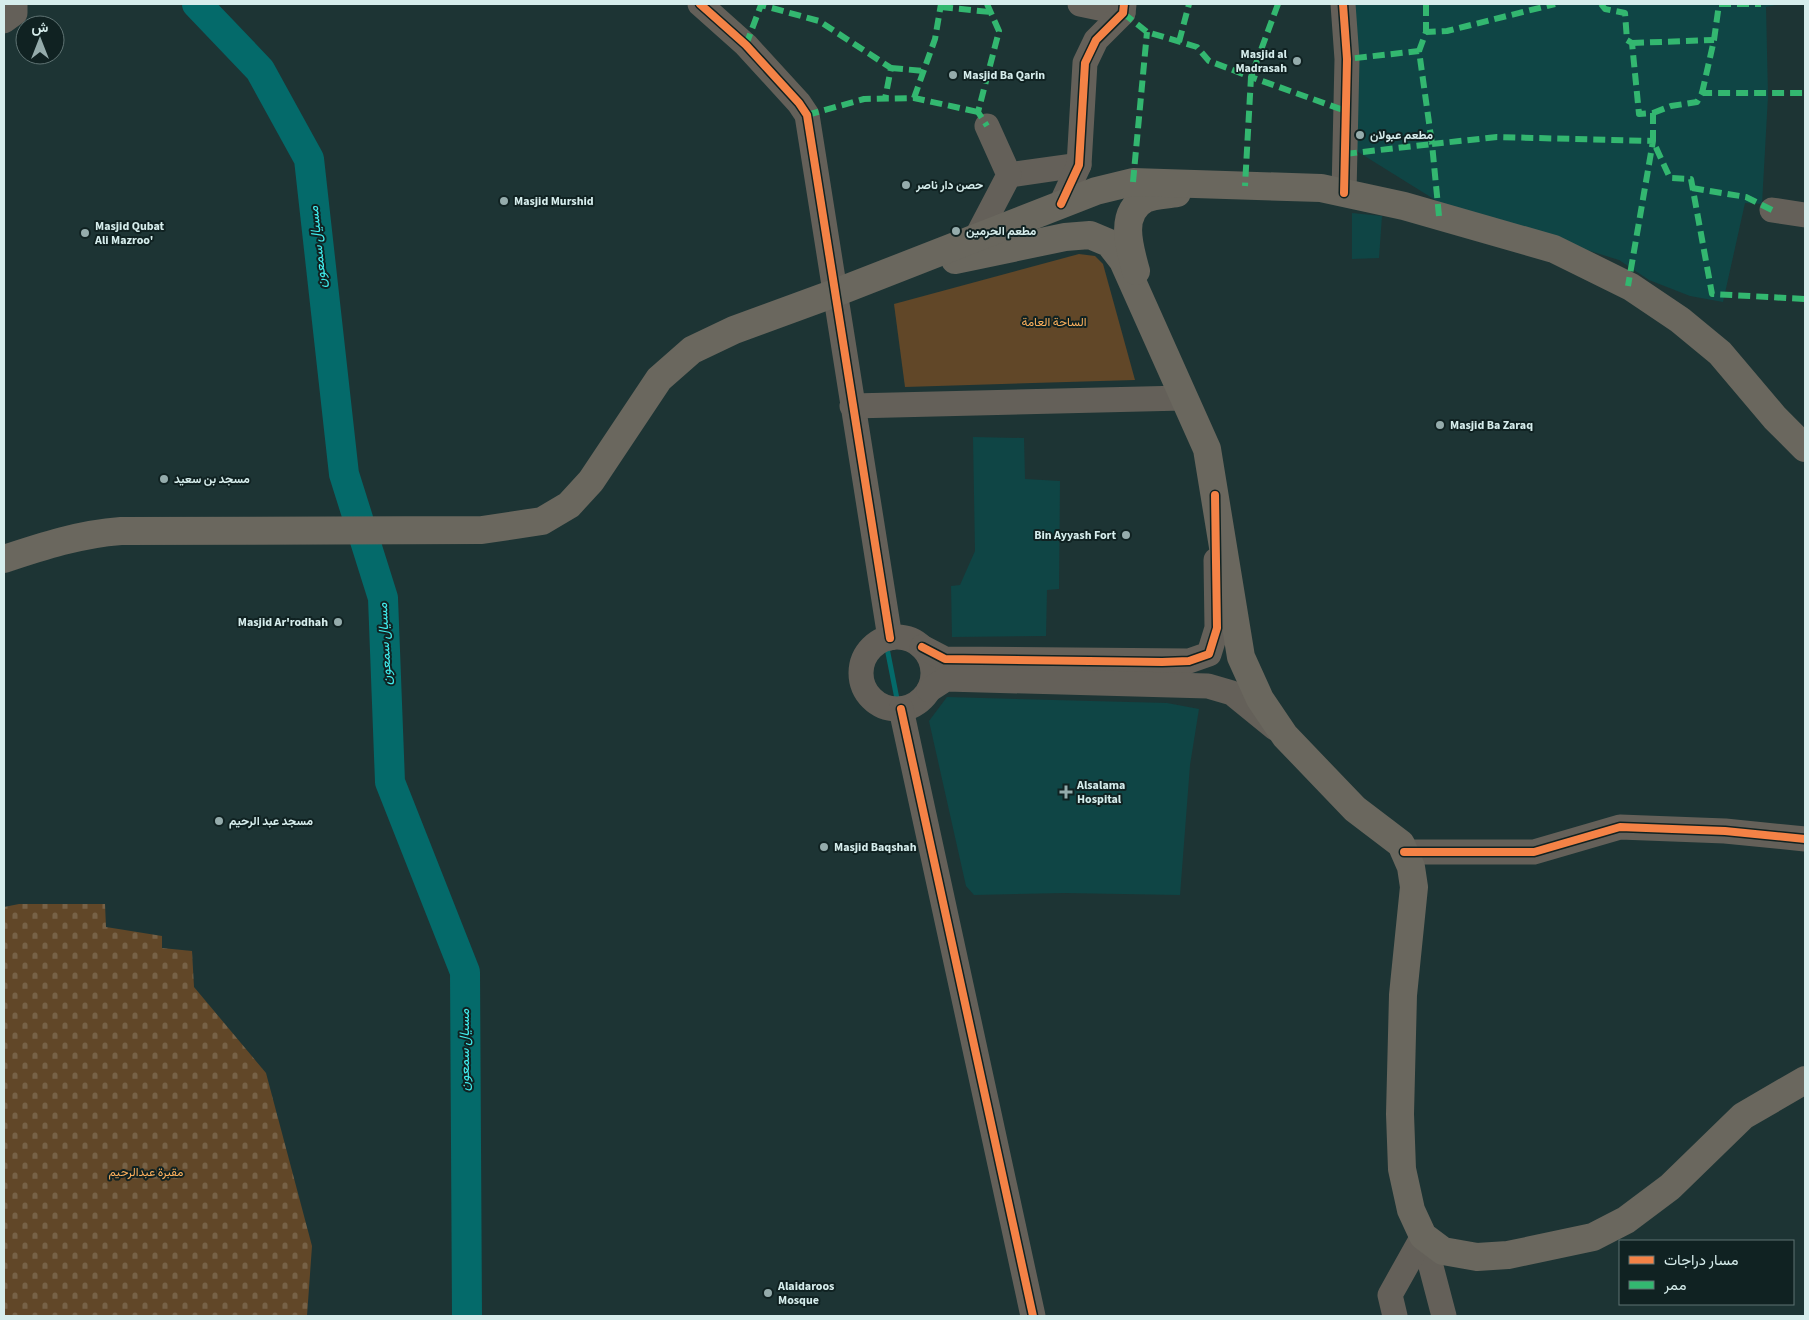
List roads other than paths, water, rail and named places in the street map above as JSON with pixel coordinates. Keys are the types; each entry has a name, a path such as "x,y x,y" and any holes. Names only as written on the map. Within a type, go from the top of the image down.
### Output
{"main road":[{"path":"4,559 55,542 99,533 482,530 542,521 569,505 591,481 659,379 692,350 734,330 835,293 1061,204 1096,191 1133,182 1321,188 1404,206 1554,249 1631,287 1680,320 1720,353 1775,418 1805,448"},
{"path":"1151,323 1128,240 1129,221 1134,207 1146,199 1222,186"},
{"path":"883,274 1065,237 1090,235 1109,243 1123,261 1207,449 1241,656 1260,699 1285,736 1355,809 1400,844 1411,866 1414,887 1403,995 1400,1114 1402,1169 1411,1210 1423,1236 1443,1251 1477,1257 1508,1255 1593,1237 1626,1220 1670,1187 1743,1116 1805,1080"}],"street":[{"path":"4,21 15,13 15,4"},
{"path":"700,4 746,45 799,103 807,115 890,638"},
{"path":"1080,4 1124,8"},
{"path":"1343,4 1347,59 1344,193"},
{"path":"1061,204 1079,165 1085,63 1096,40 1124,8"},
{"path":"987,126 1009,175"},
{"path":"1009,175 1079,165"},
{"path":"976,238 1009,175"},
{"path":"1772,210 1805,215"},
{"path":"852,406 1184,398"},
{"path":"922,647 929,656 933,667 933,679 929,690 922,699 913,705 901,709 889,708 878,703 869,695 863,684 863,661 869,650 879,642 890,638 913,640 945,659 1189,661 1209,654 1217,628 1215,496"},
{"path":"929,690 946,680 1208,686 1232,693 1285,736"},
{"path":"901,709 1033,1316"},
{"path":"1404,852 1534,852 1620,827 1725,831 1805,839"},
{"path":"1395,1316 1390,1295 1423,1236"},
{"path":"1423,1236 1444,1316"}],"waterway":[{"name":"مسيال سمعون","path":"197,4 260,70 309,159 344,474 383,598 390,782 465,972 467,1316"},
{"path":"886,643 898,704"}],"place":[{"name":"Masjid al Madrasah","path":"1297,61"},
{"name":"Masjid Ba Qarin","path":"953,75"},
{"name":"مطعم عبولان","path":"1360,135"},
{"name":"حصن دار ناصر","path":"906,185"},
{"name":"Masjid Murshid","path":"504,201"},
{"name":"مطعم الحرمين","path":"956,231"},
{"name":"Masjid Qubat Ali Mazroo'","path":"85,233"},
{"name":"Masjid Ba Zaraq","path":"1440,425"},
{"name":"مسجد بن سعيد","path":"164,479"},
{"name":"Bin Ayyash Fort","path":"1126,535"},
{"name":"Masjid Ar'rodhah","path":"338,622"},
{"name":"Alsalama Hospital","path":"1066,792"},
{"name":"مسجد عبد الرحيم","path":"219,821"},
{"name":"Masjid Baqshah","path":"824,847"},
{"name":"Alaidaroos Mosque","path":"768,1293"}],"park label":[{"name":"الساحة العامة","path":"1054,322"},
{"name":"مقبرة عبدالرحيم","path":"146,1172"}]}
